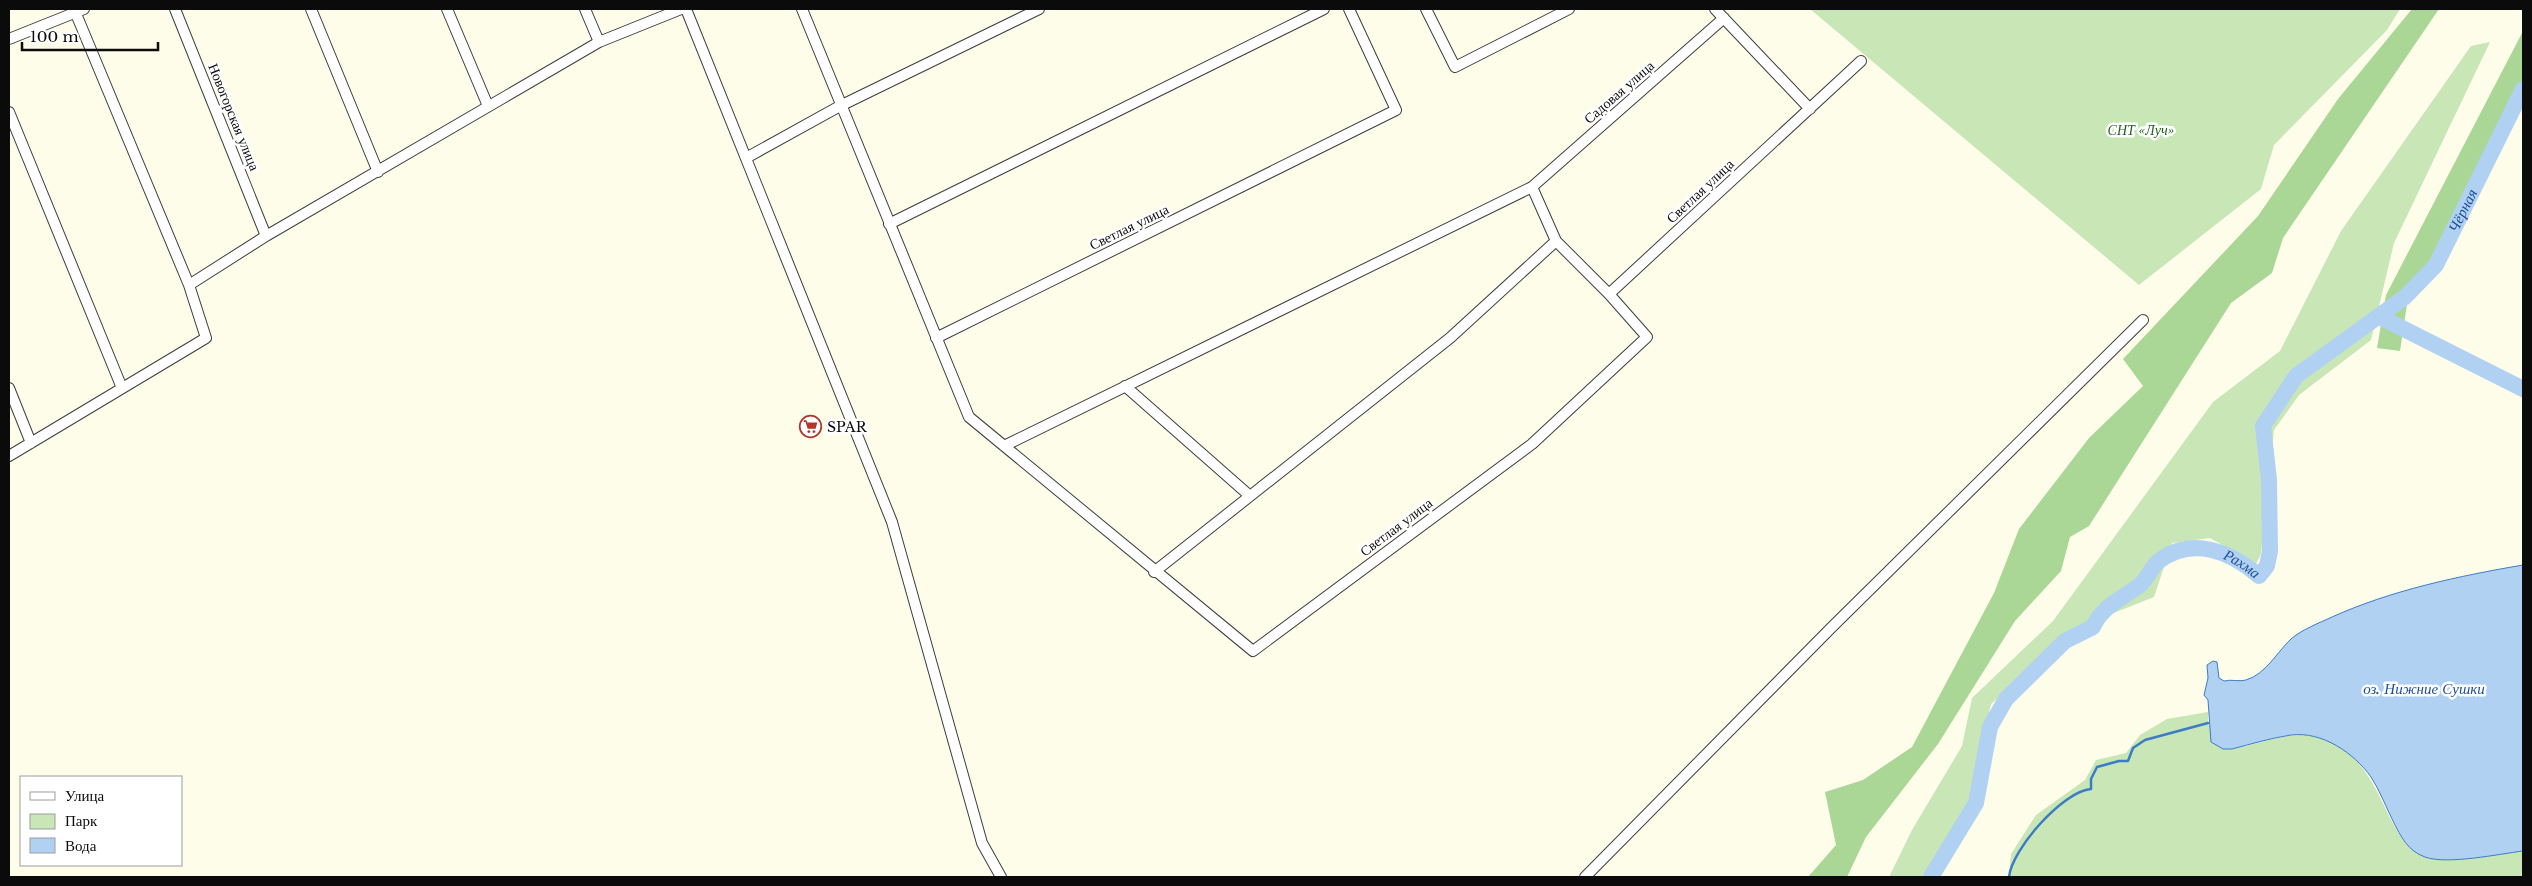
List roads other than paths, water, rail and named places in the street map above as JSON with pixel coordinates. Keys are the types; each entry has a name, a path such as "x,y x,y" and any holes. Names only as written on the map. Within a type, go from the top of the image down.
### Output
{"street":[{"name":"Новогорская улица","path":"175,9 266,236"},
{"path":"310,9 378,172"},
{"path":"447,9 488,106"},
{"path":"585,9 599,42"},
{"path":"189,285 266,236 599,42 681,9"},
{"path":"686,9 889,514 982,843 1001,877"},
{"name":"Светлая улица","path":"802,9 968,417 1154,572 1253,651 1532,444 1647,337 1609,294 1861,61"},
{"path":"746,158 840,106 1039,9"},
{"path":"889,224 1324,9"},
{"name":"Светлая улица","path":"936,338 1396,110 1349,9"},
{"path":"1426,9 1455,67 1569,9"},
{"path":"1715,9 1810,109"},
{"path":"9,39 78,10 189,285 206,338 9,456"},
{"name":"Садовая улица","path":"1532,187 1724,18"},
{"path":"9,112 11,126 122,388"},
{"path":"1004,446 1532,187 1556,241 1609,294"},
{"path":"1154,572 1450,338 1556,241"},
{"path":"1585,877 1832,627 2143,320"},
{"path":"1125,386 1250,496"},
{"path":"9,388 31,443"}],"water":[{"name":"оз. Нижние Сушки","path":"2523,565 2523,851 2446,860 2425,857 2419,854 2402,838 2377,788 2364,768 2346,752 2314,736 2291,735 2232,749 2223,749 2211,742 2208,700 2204,695 2208,678 2207,665 2213,661 2217,662 2219,678 2224,681 2246,680 2260,673 2295,636 2316,624 2355,607 2426,585"}],"waterway":[{"name":"Рахма","path":"1931,877 1976,803 1990,727 2006,699 2065,641 2093,627 2107,608 2140,585 2156,563 2172,553 2184,549 2210,550 2236,560 2259,576 2267,566 2270,551 2269,480 2263,426 2296,376 2405,297 2436,265 2523,89"},
{"name":"Рахма","path":"2380,317 2523,389"},
{"path":"2009,877 2012,865 2029,837 2054,810 2080,792 2091,789 2091,779 2097,767 2119,761 2128,761 2133,748 2145,740 2208,723"}],"place":[{"name":"SPAR","path":"811,427"}],"park label":[{"name":"СНТ «Луч»","path":"2141,130"}],"water label":[{"name":"Чёрная","path":"2462,211"}]}
